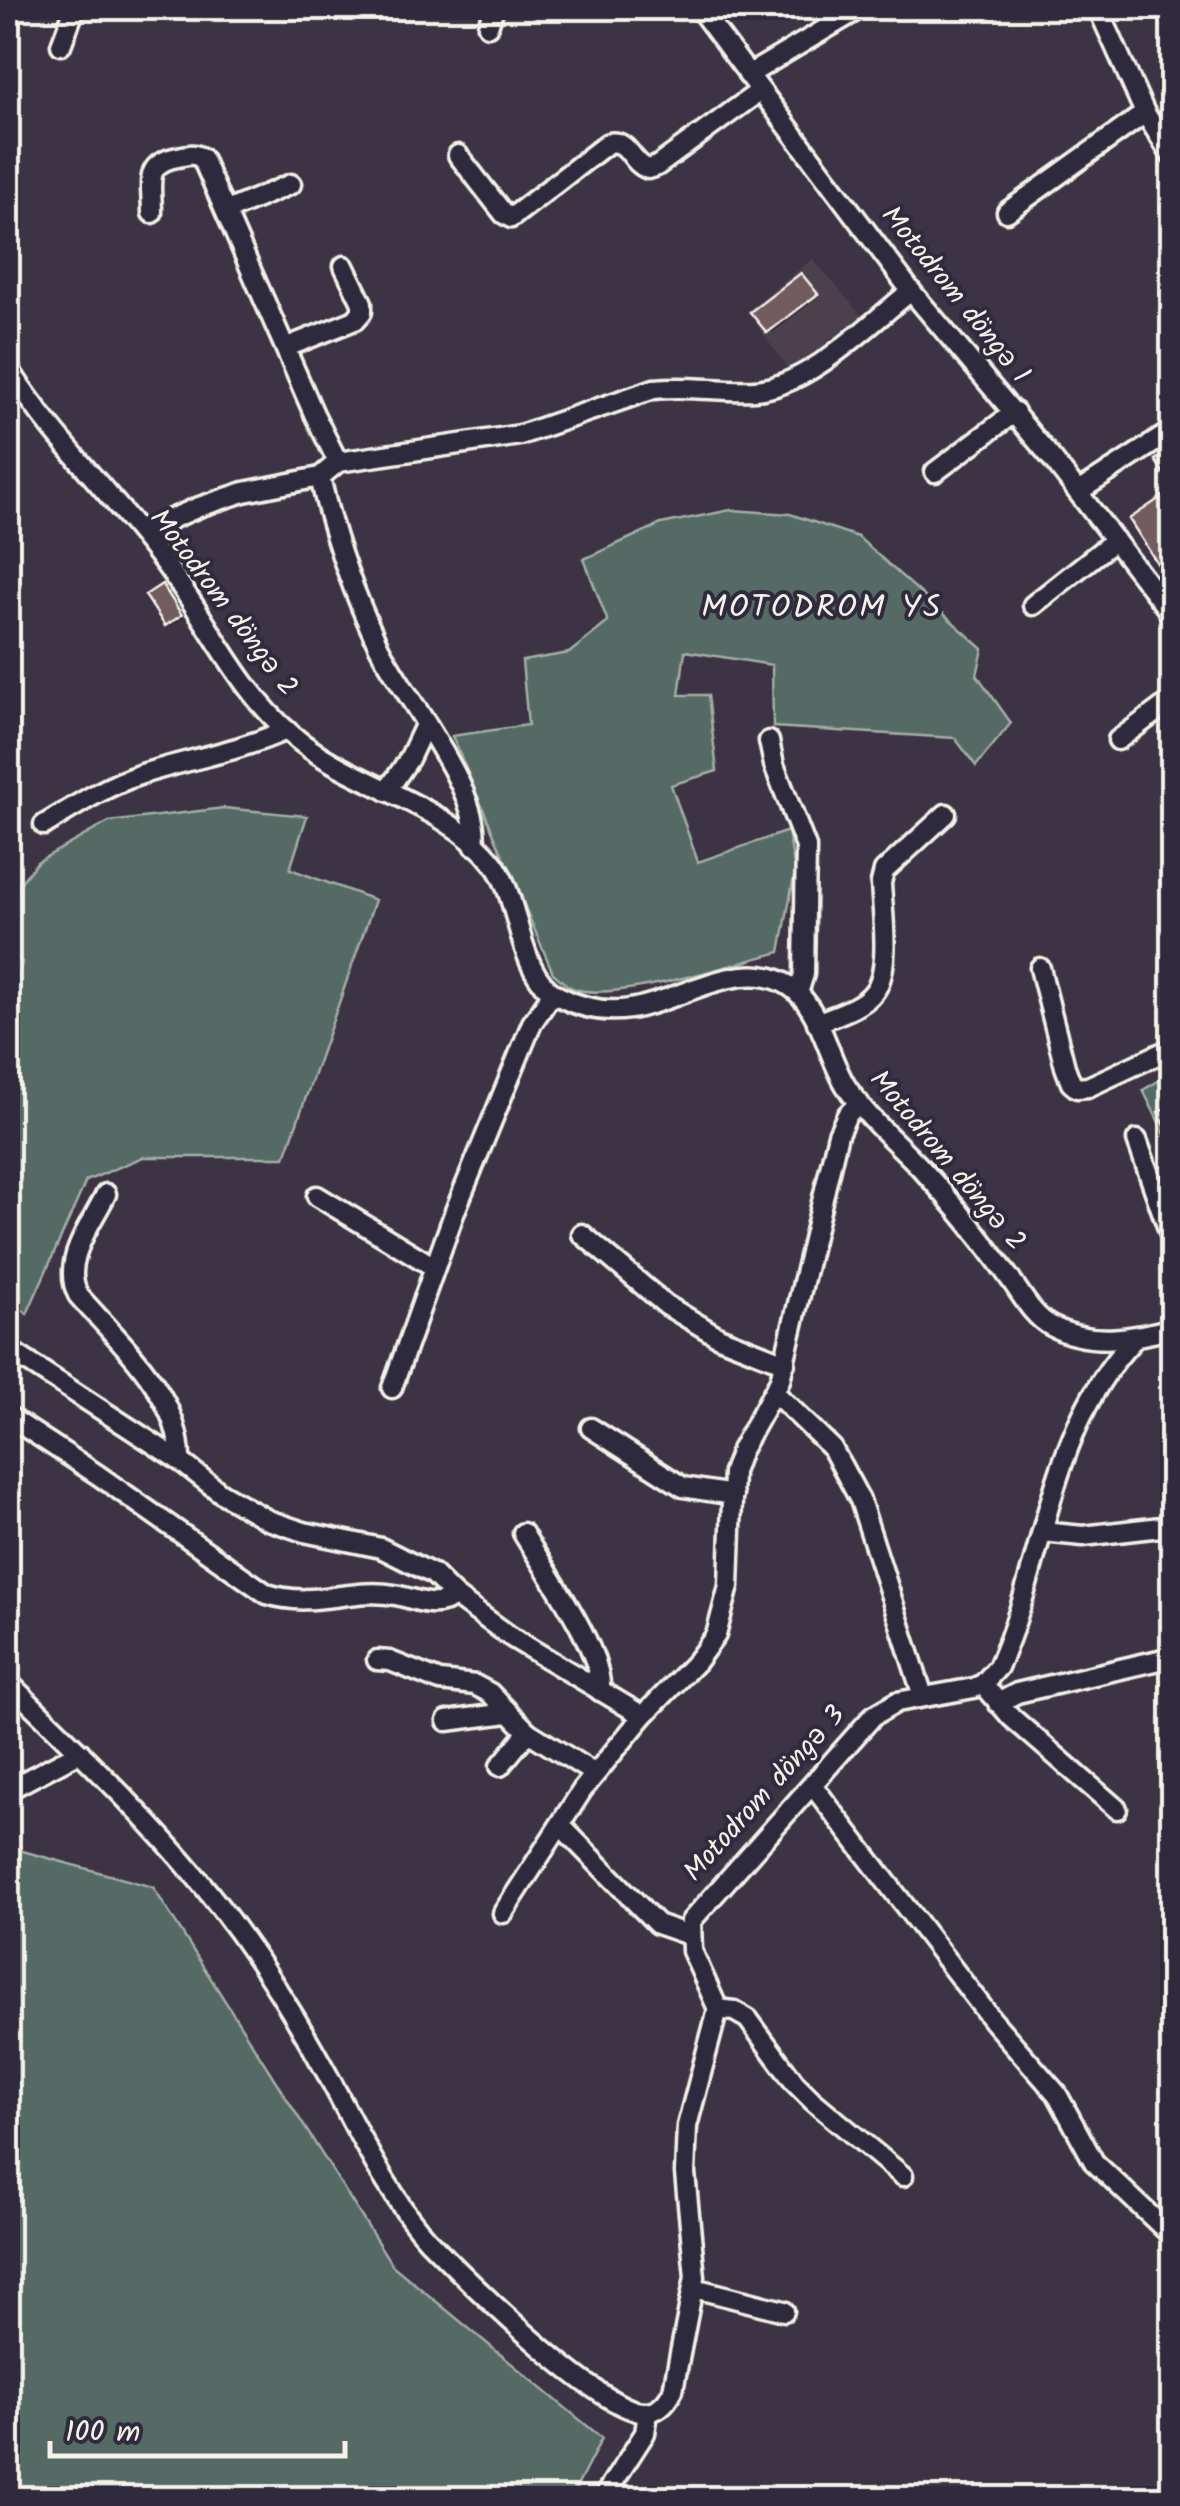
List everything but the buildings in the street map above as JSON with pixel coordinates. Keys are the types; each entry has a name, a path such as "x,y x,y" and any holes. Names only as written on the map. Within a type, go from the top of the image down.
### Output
{"street":[{"path":"61,45 74,8"},
{"name":"Motodrom döngə 1","path":"699,8 911,290 1015,412 1172,615"},
{"path":"748,76 861,8"},
{"path":"1098,8 1145,113 1172,156"},
{"path":"458,155 504,214 512,218 608,143 625,145 640,166 657,166 760,92"},
{"path":"1007,212 1145,113"},
{"path":"152,213 155,165 194,154 208,166 338,462"},
{"path":"227,211 291,184"},
{"path":"287,347 356,320 362,312 362,303 344,266"},
{"path":"144,538 171,519 198,507 244,492 320,477 338,462 520,435 654,388 760,390 781,384 821,362 911,290"},
{"name":"Motodrom döngə 2","path":"8,367 64,448 174,576 250,689 286,730 325,760 387,790 474,844 495,866 506,887 533,969 552,994"},
{"path":"935,472 1015,412"},
{"path":"1078,492 1168,434"},
{"path":"320,477 331,525 356,596 380,649 426,723 474,818 474,844"},
{"path":"1034,605 1114,540"},
{"path":"1118,740 1172,700"},
{"path":"387,790 410,759 426,723"},
{"path":"44,826 92,796 138,775 257,744 286,730"},
{"path":"392,1388 434,1268 532,1023 552,994 578,1006 628,1010 750,974 771,977 798,992 804,974 806,847 774,765 769,741"},
{"path":"817,1023 875,992 883,969 884,871 946,814"},
{"path":"1040,968 1066,1067 1077,1088 1088,1087 1172,1048"},
{"name":"Motodrom döngə 2","path":"798,992 817,1023 838,1072 859,1103 950,1200 1044,1321 1068,1333 1134,1339 1172,1328"},
{"path":"503,1914 595,1774 716,1635 728,1586 733,1472 741,1450 775,1393 838,1134 847,1115 859,1103"},
{"path":"1137,1140 1172,1240"},
{"path":"106,1194 71,1264 71,1282 78,1296 153,1382 175,1425 180,1461"},
{"path":"317,1196 434,1268"},
{"path":"582,1234 666,1305 720,1337 785,1363"},
{"path":"1118,1809 998,1703 983,1684 1007,1647 1063,1461 1104,1376 1134,1339"},
{"path":"8,1349 268,1520 381,1548 434,1574 455,1596 511,1636 643,1716"},
{"path":"775,1393 832,1448 860,1500 924,1696"},
{"path":"8,1416 267,1594 286,1600 313,1601 378,1593 434,1606 455,1596"},
{"path":"591,1428 683,1488 732,1495"},
{"path":"1042,1532 1083,1536 1170,1526"},
{"path":"522,1533 593,1652 602,1679 600,1691"},
{"path":"998,1703 1031,1689 1172,1658"},
{"path":"377,1660 440,1680 475,1686 490,1694 528,1732 595,1774"},
{"path":"8,1682 158,1832 258,1958 392,2192 426,2238 544,2350 625,2407 648,2413 663,2406 672,2390 694,2288 686,2173 687,2126 718,2009 692,1950 690,1935 657,1924 561,1826"},
{"name":"Motodrom döngə 3","path":"690,1935 691,1921 697,1912 873,1716 897,1702 961,1692 983,1684"},
{"path":"448,1721 507,1712"},
{"path":"500,1766 528,1732"},
{"path":"8,1790 80,1752"},
{"path":"813,1786 993,2022 1057,2094 1094,2162 1172,2236"},
{"path":"718,2009 734,2011 748,2019 813,2102 903,2176"},
{"path":"694,2288 784,2311"},
{"path":"602,2498 645,2434 648,2413"}],"shaded area":[{"path":"813,259 862,316 789,370 747,311"}],"green space":[{"path":"731,510 790,514 858,537 983,649 977,675 1011,723 976,766 955,738 773,727 772,665 685,651 679,695 708,695 717,771 671,785 698,862 788,831 795,871 780,952 643,987 615,991 572,988 553,973 452,736 528,725 522,661 569,653 608,622 584,559 661,524"},
{"path":"224,808 307,816 290,869 375,900 285,1157 143,1157 86,1181 27,1314 8,1297 8,1019 22,962 8,949 8,898 37,862 109,822"},
{"path":"1172,1073 1172,1149 1143,1090"},
{"path":"8,1847 153,1887 392,2265 602,2438 571,2498 8,2498"}],"district":[{"name":"MOTODROM YS","path":"822,608"}]}
